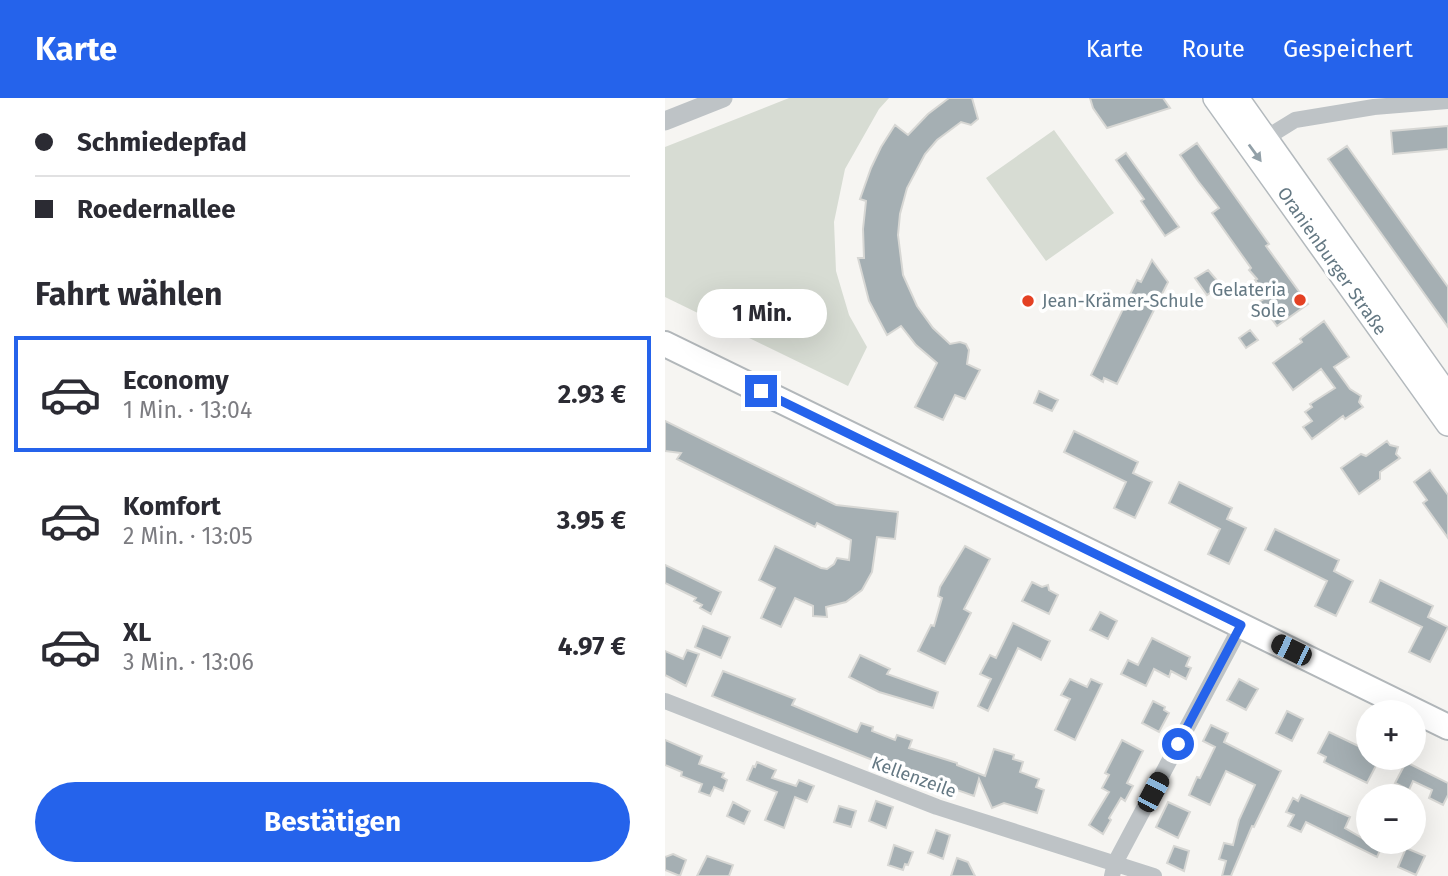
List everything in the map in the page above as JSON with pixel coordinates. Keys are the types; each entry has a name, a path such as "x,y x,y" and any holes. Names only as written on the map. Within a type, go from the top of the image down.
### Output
{"main road":[{"name":"Oranienburger Straße","path":"1215,98 1448,424"},
{"name":"Oranienburger Straße","path":"1237,98 1448,396"},
{"path":"665,344 1448,727"}],"street":[{"path":"665,121 723,98"},
{"path":"1266,138 1295,120 1374,107 1448,101"},
{"path":"1113,869 1241,625"},
{"name":"Kellenzeile","path":"665,701 937,807 1113,869 1154,876"}],"shaded area":[{"path":"789,98 889,98 879,109 845,169 834,222 836,271 849,315 867,347 848,386 665,297 665,147"},
{"path":"1054,130 1114,213 1046,261 986,178"}],"building":[{"path":"949,98 972,98 978,119 971,125 961,122 937,140 925,154 907,188 898,235 903,275 917,306 933,328 950,344 966,344 969,350 967,364 980,370 965,399 955,395 943,420 915,407 937,363 916,345 901,326 887,335 869,301 858,258 864,258 866,201 860,199 881,147 895,125 908,135 928,114"},
{"path":"1090,98 1163,98 1170,108 1107,128 1093,108"},
{"path":"1448,126 1448,149 1393,154 1391,131"},
{"path":"1197,143 1308,304 1277,326 1259,302 1267,297 1249,270 1251,268 1212,213 1219,208 1180,155"},
{"path":"1347,146 1448,287 1448,327 1328,159"},
{"path":"1126,153 1179,227 1165,236 1141,201 1144,199 1116,160"},
{"path":"1152,260 1168,282 1117,384 1104,378 1103,382 1091,375 1137,280 1141,282"},
{"path":"1208,270 1221,285 1207,295 1195,278"},
{"path":"1324,321 1349,357 1334,367 1350,389 1361,396 1359,402 1363,407 1345,419 1343,416 1312,439 1303,427 1312,421 1305,412 1312,407 1310,404 1335,388 1321,369 1293,390 1273,363 1302,342 1300,339"},
{"path":"1250,330 1258,340 1246,348 1239,338"},
{"path":"1039,391 1058,400 1052,411 1034,403"},
{"path":"665,421 836,505 898,512 895,539 877,537 872,572 862,590 846,602 826,607 827,617 813,616 813,606 795,598 781,627 761,618 775,588 759,580 775,546 827,569 837,558 849,560 851,540 817,523 815,527 677,459 681,453 665,451"},
{"path":"1074,431 1138,462 1133,473 1152,482 1135,518 1114,508 1126,482 1064,452"},
{"path":"1387,441 1398,447 1396,454 1400,458 1380,472 1380,479 1359,494 1341,468 1361,454 1366,456"},
{"path":"1430,470 1448,495 1448,538 1423,503 1427,500 1414,482"},
{"path":"1179,482 1232,508 1227,519 1246,528 1229,564 1208,554 1220,529 1169,503"},
{"path":"1275,529 1339,560 1334,571 1353,581 1336,616 1315,606 1327,581 1265,550"},
{"path":"965,546 990,559 964,609 971,613 945,664 918,651 931,625 934,626 942,598 938,596 940,587"},
{"path":"665,565 721,592 711,614 700,608 702,605 694,601 696,598 665,583"},
{"path":"1380,580 1433,606 1428,617 1448,627 1430,662 1409,652 1422,627 1370,602"},
{"path":"1032,582 1042,587 1048,585 1049,590 1058,595 1049,614 1022,601"},
{"path":"1100,612 1117,621 1108,639 1090,630"},
{"path":"1013,623 1050,641 1041,660 1018,648 988,711 978,706 991,679 980,674 990,655 996,658"},
{"path":"703,626 730,637 721,658 695,647"},
{"path":"1152,638 1190,657 1186,666 1191,668 1186,679 1171,671 1169,677 1154,669 1146,686 1121,674 1128,660 1138,665"},
{"path":"687,650 699,654 686,686 665,675 665,651 683,659"},
{"path":"860,655 890,669 887,674 938,692 933,708 879,692 849,677"},
{"path":"723,671 795,699 792,705 854,731 857,732 861,723 873,727 872,731 895,740 897,735 912,740 909,748 957,763 985,776 994,749 1014,755 1013,759 1023,762 1020,772 1039,779 1036,787 1044,790 1037,813 1004,803 992,808 979,779 974,796 875,761 712,696"},
{"path":"1070,679 1087,687 1091,679 1102,684 1075,740 1055,730 1070,699 1061,695"},
{"path":"1239,679 1258,689 1246,710 1227,700"},
{"path":"1153,701 1165,707 1164,710 1169,713 1159,732 1142,723"},
{"path":"1287,711 1303,719 1292,741 1276,733"},
{"path":"1211,725 1228,733 1224,742 1281,771 1254,827 1252,826 1231,876 1222,876 1226,861 1219,859 1224,843 1233,845 1239,820 1255,785 1226,771 1210,805 1189,795 1215,747 1203,741"},
{"path":"1329,732 1356,745 1356,770 1374,770 1367,783 1324,762 1326,757 1318,753"},
{"path":"665,740 702,756 699,764 724,773 722,777 727,780 723,791 714,787 710,796 699,792 702,784 681,776 682,772 665,765"},
{"path":"1122,740 1143,751 1127,783 1133,786 1125,801 1121,798 1103,834 1089,825 1109,792 1102,788 1109,775 1105,773"},
{"path":"757,762 776,770 772,778 796,786 799,780 814,786 807,802 795,797 784,828 765,820 777,792 747,780"},
{"path":"1402,770 1422,770 1448,783 1448,795 1443,805 1429,798 1432,790 1426,787 1426,784 1413,781 1412,784 1395,783"},
{"path":"1301,795 1350,817 1345,828 1356,834 1356,847 1306,822 1301,832 1288,826 1294,815 1286,812 1293,798 1298,801"},
{"path":"876,801 893,807 886,828 869,821"},
{"path":"733,802 750,811 744,824 727,816"},
{"path":"1168,802 1190,812 1178,838 1156,827"},
{"path":"839,806 856,811 851,827 834,822"},
{"path":"936,830 950,835 943,859 928,853"},
{"path":"894,845 913,852 903,870 888,865"},
{"path":"1174,846 1189,851 1184,871 1167,863"},
{"path":"673,854 686,860 680,876 665,870 665,857"},
{"path":"1403,854 1425,856 1416,875 1398,867"},
{"path":"707,856 733,865 729,876 697,876"},
{"path":"957,858 968,862 975,876 951,876"}],"place":[{"name":"Gelateria Sole","path":"1300,300"},
{"name":"Jean-Krämer-Schule","path":"1028,301"}],"route":[{"path":"761,391 1241,625 1178,744"}]}
